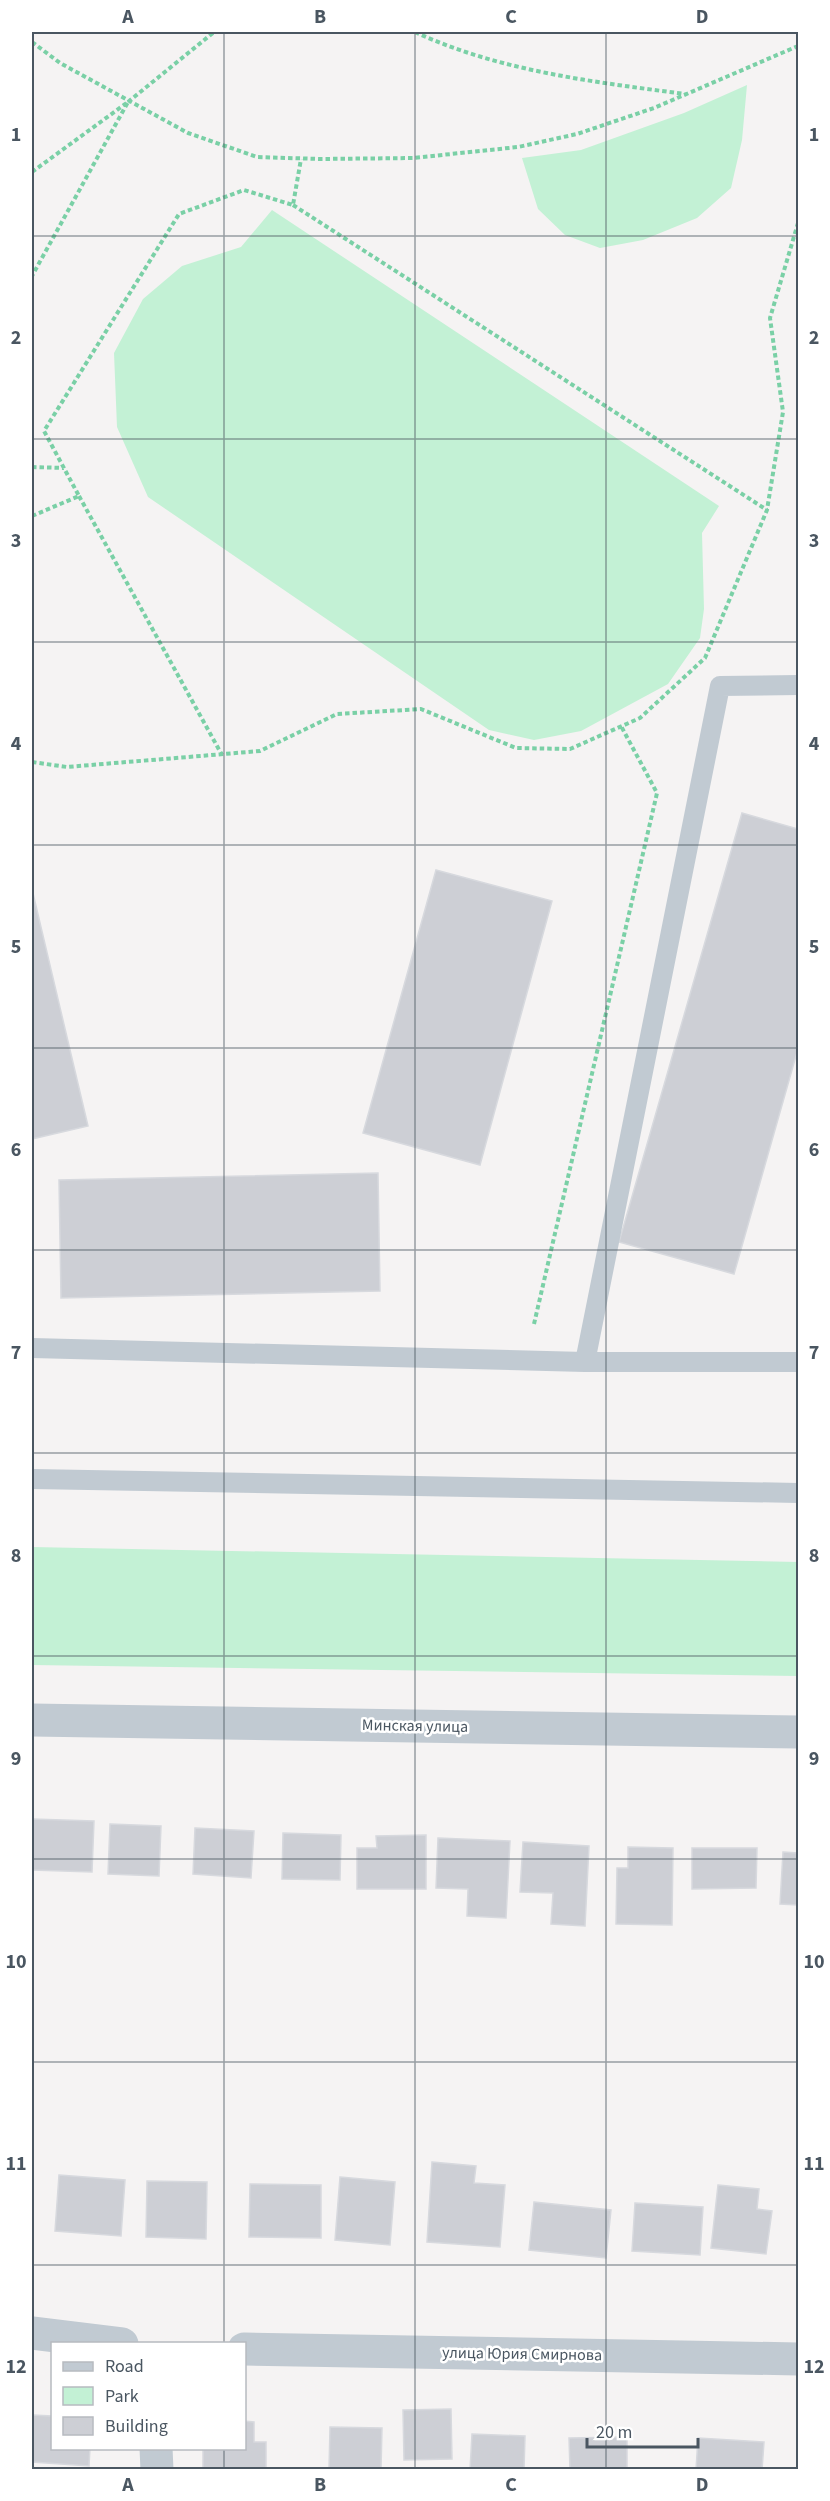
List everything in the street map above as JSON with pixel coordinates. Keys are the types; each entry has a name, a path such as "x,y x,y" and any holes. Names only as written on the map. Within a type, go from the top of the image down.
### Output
{"street":[{"name":"Минская улица","path":"32,1720 798,1732"},
{"path":"32,2333 113,2342"},
{"name":"улица Юрия Смирнова","path":"246,2349 798,2359"},
{"path":"156,2450 157,2469"}],"lane":[{"path":"585,1362 720,686 798,686"},
{"path":"32,1348 585,1362 798,1362"},
{"path":"32,1479 798,1493"}],"path":[{"path":"32,172 128,102 214,32"},
{"path":"415,32 449,48 518,67 687,94"},
{"path":"32,42 60,63 128,102 188,132 257,157 301,159 413,158 518,147 577,134 687,94 798,46"},
{"path":"32,276 128,102"},
{"path":"293,205 301,159"},
{"path":"222,755 44,431 179,214 244,189 293,205 767,510"},
{"path":"32,762 67,767 260,751 337,714 349,713 421,709 516,748 570,749 640,718 705,658 767,510 783,412 770,318 798,223"},
{"path":"32,467 64,468"},
{"path":"32,516 79,496"},
{"path":"534,1324 657,793 621,726"}],"green space":[{"path":"747,85 742,140 731,188 697,218 643,240 600,248 565,235 538,209 522,158 581,150 684,113"},
{"path":"272,210 719,506 702,533 704,609 700,638 668,684 581,731 534,740 489,730 148,497 117,427 114,353 143,299 182,266 241,247"},
{"path":"32,1547 798,1562 798,1676 32,1665"}],"building":[{"path":"742,813 798,829 798,1049 734,1274 619,1242"},
{"path":"436,870 552,901 480,1165 363,1133"},
{"path":"32,889 88,1126 32,1139"},
{"path":"378,1173 380,1291 61,1298 59,1180"},
{"path":"32,1819 94,1821 92,1872 32,1870"},
{"path":"110,1824 161,1826 159,1876 108,1874"},
{"path":"195,1828 254,1831 251,1878 193,1874"},
{"path":"283,1833 341,1835 340,1880 282,1879"},
{"path":"426,1835 426,1889 357,1889 357,1848 377,1848 376,1836"},
{"path":"438,1838 510,1841 506,1918 467,1916 468,1889 436,1888"},
{"path":"523,1842 589,1846 585,1926 551,1924 553,1893 520,1892"},
{"path":"628,1847 673,1848 672,1925 616,1924 617,1868 628,1868"},
{"path":"692,1848 757,1848 756,1888 692,1889"},
{"path":"783,1852 798,1853 798,1905 780,1904"},
{"path":"432,2162 476,2166 474,2183 505,2185 500,2247 427,2242"},
{"path":"59,2175 125,2180 121,2236 55,2231"},
{"path":"340,2177 395,2182 390,2245 335,2240"},
{"path":"147,2181 207,2182 206,2239 146,2237"},
{"path":"250,2184 321,2185 321,2238 249,2237"},
{"path":"718,2185 759,2189 757,2209 772,2211 766,2254 711,2248"},
{"path":"534,2202 611,2210 606,2258 529,2250"},
{"path":"635,2203 703,2207 700,2255 632,2251"},
{"path":"451,2409 452,2459 404,2460 403,2410"},
{"path":"32,2415 51,2416 51,2450 90,2450 89,2466 32,2462"},
{"path":"246,2421 254,2422 254,2442 266,2442 266,2470 203,2470 203,2450 246,2450"},
{"path":"330,2427 382,2428 381,2470 329,2470"},
{"path":"472,2434 525,2436 524,2470 470,2470"},
{"path":"627,2437 627,2470 570,2470 569,2438"},
{"path":"698,2438 764,2442 762,2470 696,2470"}]}
